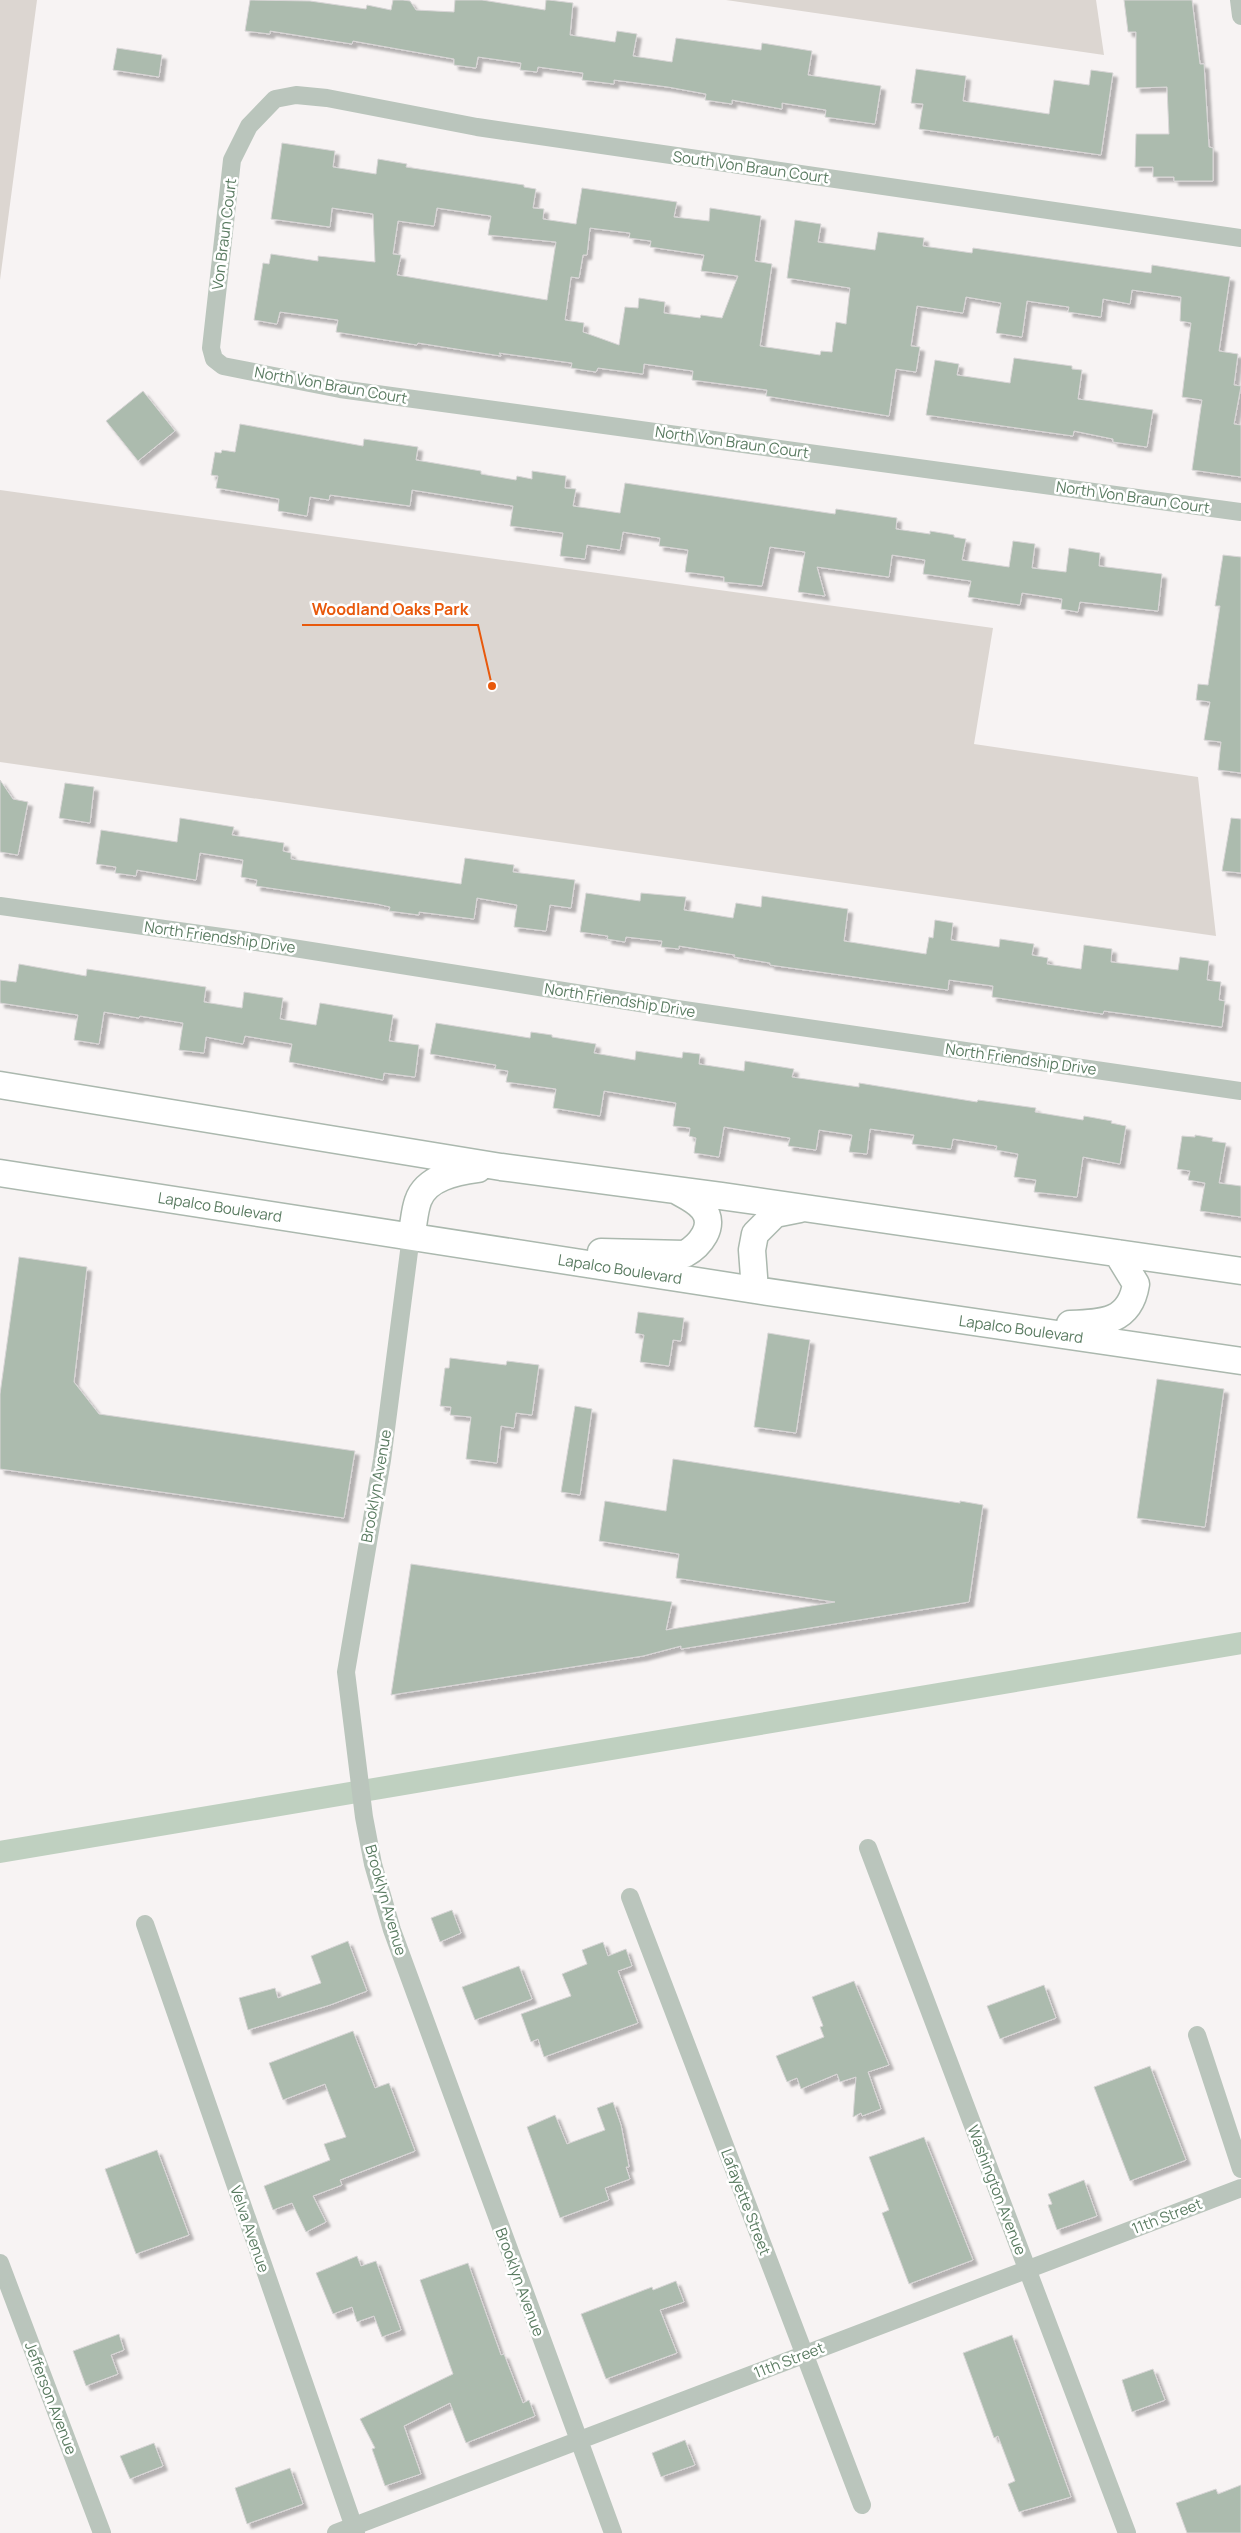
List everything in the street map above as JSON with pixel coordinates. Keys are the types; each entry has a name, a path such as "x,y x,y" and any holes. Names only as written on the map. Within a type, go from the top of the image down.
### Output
{"main road":[{"path":"0,1085 502,1167 1241,1271"},
{"path":"411,1236 418,1199 433,1182 454,1172 502,1167"},
{"name":"Lapalco Boulevard","path":"0,1174 755,1290 1241,1360"},
{"path":"503,1251 557,1249 616,1253 684,1254 701,1242 707,1231 708,1220 705,1211 698,1204 676,1190"},
{"path":"755,1290 752,1250 756,1234 775,1214 803,1209"},
{"path":"992,1324 1101,1323 1116,1317 1126,1309 1134,1297 1136,1284 1117,1253"}],"street":[{"path":"1239,0 1241,16"},
{"name":"South Von Braun Court","path":"267,108 275,99 296,95 327,98 487,129 1241,238"},
{"name":"Von Braun Court","path":"223,366 214,359 211,348 232,160 250,126 267,108"},
{"name":"North Von Braun Court","path":"223,366 340,388 1241,512"},
{"name":"North Friendship Drive","path":"0,906 243,940 686,1010 1241,1091"},
{"name":"Brooklyn Avenue","path":"411,1236 382,1460 346,1672 364,1817 373,1864 392,1930 613,2533"},
{"name":"Washington Avenue","path":"868,1848 1127,2533"},
{"name":"Lafayette Street","path":"630,1898 862,2505"},
{"name":"Velva Avenue","path":"145,1924 354,2530"},
{"path":"1197,2034 1241,2169"},
{"name":"11th Street","path":"336,2533 354,2530 578,2441 1241,2188"},
{"name":"Jefferson Avenue","path":"0,2263 102,2533"}],"shaded area":[{"path":"0,0 37,0 0,280"},
{"path":"726,0 1096,0 1104,55"},
{"path":"0,490 993,628 974,744 1198,777 1216,936 0,762"}],"building":[{"path":"250,0 310,1 366,9 367,5 391,10 393,0 403,0 410,1 416,10 454,12 455,0 482,0 545,10 546,0 573,3 570,35 615,42 617,31 637,34 633,56 672,62 676,38 761,50 762,43 812,51 808,75 881,86 875,124 825,117 826,110 782,103 782,109 732,100 732,104 705,100 706,94 668,87 614,80 614,84 582,80 583,73 538,67 537,72 520,70 521,63 478,57 476,68 454,65 454,59 353,41 352,44 270,31 270,34 245,31"},
{"path":"1124,0 1192,0 1200,64 1204,64 1209,147 1213,148 1213,181 1174,181 1174,177 1153,177 1153,167 1135,167 1136,134 1169,134 1167,87 1136,88 1136,32 1128,32"},
{"path":"117,48 162,55 159,77 113,70"},
{"path":"916,69 966,76 963,101 1049,114 1054,80 1089,85 1091,70 1113,73 1101,155 919,129 923,104 911,103"},
{"path":"282,143 335,151 333,167 376,174 378,159 407,164 406,167 524,185 524,187 536,189 533,208 544,209 543,219 576,224 582,188 677,202 674,217 709,221 710,208 761,216 755,261 772,264 760,346 820,355 821,351 832,352 836,322 846,324 850,288 787,278 795,220 821,224 818,242 875,250 878,232 924,238 923,246 972,253 973,248 1151,273 1152,265 1230,277 1219,351 1238,354 1234,385 1241,386 1234,424 1241,425 1241,477 1192,470 1202,400 1182,397 1191,323 1180,321 1181,297 1132,290 1130,304 1103,299 1101,317 1068,312 1069,307 1027,301 1022,337 996,333 1001,303 966,297 963,313 917,306 911,346 920,347 916,372 896,369 889,416 766,396 767,390 692,380 693,371 644,364 643,374 598,368 596,372 571,368 572,363 499,353 501,356 418,343 417,345 336,332 338,320 280,312 277,324 254,320 263,263 269,264 271,254 318,261 318,256 375,262 373,214 332,208 330,227 271,219","holes":["437,208 491,216 488,235 556,242 547,300 397,275 401,255 393,254 398,221 434,226","590,228 630,233 629,238 651,241 650,247 704,255 701,271 738,276 722,318 701,315 700,318 664,313 665,302 639,298 638,308 625,307 619,345 583,332 584,323 565,320 571,277 579,278 583,255 587,255"]},
{"path":"1014,358 1072,366 1072,369 1082,370 1078,399 1153,410 1147,447 1113,442 1113,439 1074,431 1073,436 926,415 935,360 959,364 957,375 1010,383"},
{"path":"143,391 175,431 138,461 106,421"},
{"path":"240,424 363,446 364,439 418,447 416,460 481,471 481,474 516,480 517,476 532,479 532,471 566,476 565,488 576,489 573,506 620,513 625,483 835,514 836,509 897,518 896,529 930,534 930,531 966,539 962,560 1009,567 1013,541 1035,544 1032,568 1066,572 1069,548 1100,553 1099,566 1162,574 1158,611 1080,602 1078,612 1061,609 1062,599 1022,593 1020,605 968,597 971,581 923,574 925,560 892,555 889,577 817,567 825,596 798,592 805,552 770,547 762,586 724,582 724,577 685,572 688,550 659,546 660,538 623,532 620,550 587,545 585,559 560,556 563,533 510,526 513,506 412,490 410,506 330,495 329,500 310,497 307,516 278,511 279,499 216,488 218,476 211,475 215,452 221,453 222,450 235,452"},
{"path":"1223,555 1241,557 1241,773 1218,770 1221,742 1204,740 1210,702 1196,700 1198,684 1208,685 1220,606 1215,606"},
{"path":"0,780 13,799 28,802 18,855 0,852"},
{"path":"65,783 94,787 90,823 59,818"},
{"path":"180,818 234,827 232,835 284,843 283,851 291,853 291,859 461,884 465,858 514,865 513,872 575,880 571,908 550,905 546,931 514,927 517,905 477,898 474,919 419,912 419,915 389,911 390,907 377,904 256,886 257,880 241,877 243,860 200,853 196,880 137,870 136,876 115,873 116,867 96,864 101,830 177,842"},
{"path":"1231,818 1241,819 1241,873 1222,871"},
{"path":"586,893 640,901 641,893 686,897 684,910 733,918 736,903 761,907 762,896 848,909 844,941 926,954 929,937 933,938 935,920 953,923 951,940 999,947 1000,939 1034,944 1032,955 1048,958 1047,964 1081,969 1084,945 1112,949 1111,962 1178,970 1180,957 1209,961 1207,980 1221,982 1219,1000 1225,1001 1222,1027 1104,1011 1103,1014 992,997 993,986 949,980 948,990 770,965 770,963 734,957 735,955 679,946 679,949 661,947 662,941 626,937 625,942 607,939 608,936 580,932"},
{"path":"19,964 86,976 87,969 206,987 204,1002 242,1008 244,992 283,998 280,1019 316,1025 320,1003 393,1015 389,1041 419,1045 415,1077 384,1073 383,1080 289,1062 292,1044 245,1036 243,1044 206,1037 204,1053 179,1050 183,1023 104,1012 99,1044 74,1040 78,1015 0,1003 0,980 16,982"},
{"path":"436,1023 530,1038 531,1032 552,1035 552,1037 596,1044 594,1053 635,1060 636,1051 682,1058 683,1052 700,1054 699,1064 744,1071 745,1061 794,1069 792,1077 859,1087 859,1083 977,1102 978,1100 1036,1108 1035,1112 1083,1120 1084,1116 1112,1121 1111,1123 1126,1126 1120,1164 1083,1157 1077,1197 1034,1192 1036,1180 1014,1177 1018,1154 996,1150 997,1146 953,1139 951,1149 912,1144 914,1135 870,1129 867,1154 849,1152 852,1135 819,1130 816,1150 788,1146 790,1138 724,1127 719,1157 694,1153 696,1138 689,1136 690,1128 673,1126 676,1103 604,1091 600,1116 553,1108 556,1089 506,1082 508,1071 495,1069 496,1065 430,1054"},
{"path":"1195,1135 1213,1138 1212,1141 1226,1143 1219,1183 1241,1186 1241,1217 1200,1211 1205,1183 1188,1180 1190,1171 1177,1169 1182,1136 1195,1137"},
{"path":"19,1257 87,1267 74,1382 99,1414 355,1451 344,1518 0,1469 0,1394"},
{"path":"638,1312 684,1318 681,1341 673,1340 669,1366 640,1362 644,1335 635,1333"},
{"path":"768,1333 810,1340 796,1433 754,1427"},
{"path":"450,1358 506,1365 507,1361 539,1365 532,1415 516,1413 514,1428 501,1426 497,1463 466,1459 471,1417 450,1415 451,1407 440,1406 445,1368 449,1368"},
{"path":"1157,1379 1224,1389 1205,1527 1137,1518"},
{"path":"575,1406 592,1409 580,1495 561,1492"},
{"path":"673,1459 983,1505 969,1602 681,1649 681,1646 643,1656 391,1695 411,1564 672,1602 666,1630 835,1602 676,1578 679,1554 599,1541 605,1501 666,1511"},
{"path":"452,1910 461,1933 440,1942 431,1918"},
{"path":"348,1941 367,1991 330,2005 248,2030 239,1998 275,1988 278,1998 321,1983 311,1956"},
{"path":"603,1942 608,1956 626,1949 632,1966 618,1971 638,2023 544,2057 538,2039 531,2042 521,2014 571,1996 562,1974 587,1964 582,1950"},
{"path":"519,1966 532,1999 475,2020 462,1987"},
{"path":"854,1981 889,2065 868,2072 881,2109 862,2116 861,2113 853,2117 856,2077 840,2082 837,2074 801,2089 797,2078 787,2082 776,2056 824,2037 820,2027 823,2026 812,1997"},
{"path":"1044,1985 1056,2018 1000,2039 987,2006"},
{"path":"353,2031 375,2088 389,2083 415,2151 340,2180 342,2185 313,2196 326,2222 306,2232 292,2203 273,2210 264,2186 330,2160 324,2144 346,2137 325,2084 283,2100 269,2063"},
{"path":"1150,2066 1186,2160 1130,2181 1094,2087"},
{"path":"613,2102 621,2125 629,2167 626,2167 630,2179 605,2188 609,2200 560,2218 527,2127 555,2115 567,2144 605,2130 597,2108"},
{"path":"924,2137 973,2260 909,2284 882,2213 889,2210 869,2157"},
{"path":"157,2150 189,2235 136,2254 105,2169"},
{"path":"1084,2180 1097,2216 1057,2230 1048,2205 1052,2204 1048,2194"},
{"path":"357,2256 361,2266 376,2261 401,2330 382,2337 374,2316 357,2322 352,2307 333,2314 316,2273"},
{"path":"468,2263 501,2355 504,2354 523,2403 529,2400 535,2416 466,2443 450,2403 404,2426 421,2474 385,2486 372,2449 375,2448 360,2419 453,2374 420,2280"},
{"path":"676,2281 684,2302 660,2310 677,2353 606,2379 581,2314 652,2287 653,2290"},
{"path":"119,2334 124,2350 111,2355 118,2374 86,2386 73,2351"},
{"path":"1012,2335 1071,2497 1019,2512 1008,2484 1015,2481 998,2436 994,2438 963,2353"},
{"path":"1153,2369 1165,2400 1132,2412 1122,2380"},
{"path":"685,2440 695,2465 661,2477 652,2453"},
{"path":"154,2443 163,2466 130,2479 120,2456"},
{"path":"290,2468 303,2504 247,2524 235,2488"},
{"path":"1241,2485 1241,2533 1187,2533 1176,2503 1216,2489 1218,2494"}],"waterway":[{"path":"0,1852 1241,1643"}],"place":[{"name":"Woodland Oaks Park","path":"492,686"}]}
